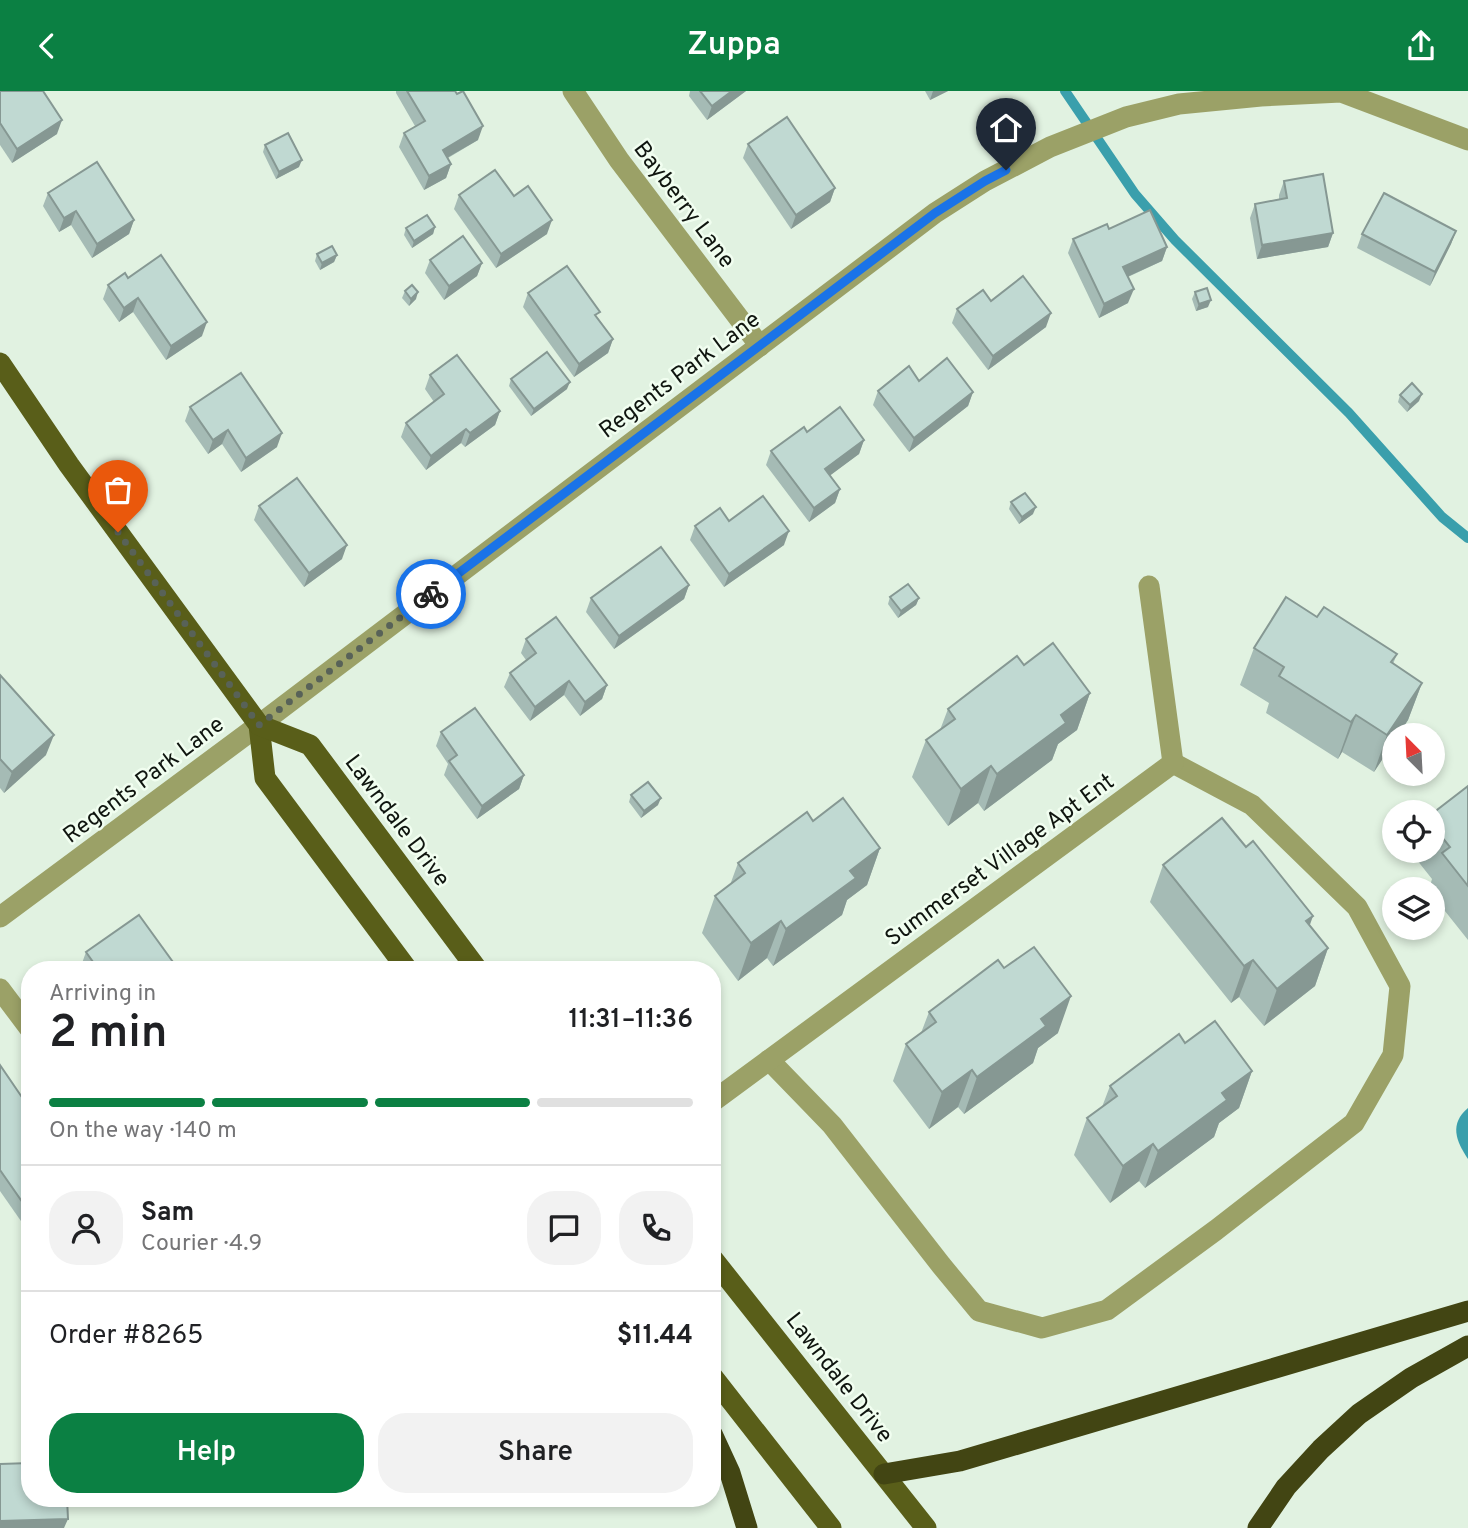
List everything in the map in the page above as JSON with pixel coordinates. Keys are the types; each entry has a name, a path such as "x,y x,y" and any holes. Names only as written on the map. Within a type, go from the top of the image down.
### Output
{"highway":[{"path":"884,1474 960,1461 1468,1311"},
{"path":"1258,1528 1286,1487 1321,1449 1359,1414 1410,1378 1468,1346"},
{"path":"721,1454 747,1528"}],"main road":[{"path":"0,363 77,476 259,725 265,778 401,961"},
{"name":"Lawndale Drive","path":"259,725 310,745 471,961"},
{"name":"Lawndale Drive","path":"721,1269 926,1528"},
{"path":"721,1387 831,1528"}],"street":[{"name":"Bayberry Lane","path":"573,91 619,160 760,346"},
{"name":"Regents Park Lane","path":"0,917 259,725 935,213 985,181 1050,147 1126,117 1180,104 1261,96 1341,91 1468,140"},
{"path":"769,1061 832,1125 979,1311 1042,1328 1107,1310 1354,1123 1394,1055 1401,986 1357,907 1252,805 1174,763 1149,586"},
{"name":"Summerset Village Apt Ent","path":"721,1096 1174,763"},
{"path":"0,989 21,1016"}],"water":[{"path":"1468,1108 1468,1159 1460,1146 1456,1126"}],"building":[{"path":"0,91 43,91 62,120 17,149 0,123"},
{"path":"407,91 455,91 457,94 463,91 483,126 443,150 451,164 429,176 404,133 425,121"},
{"path":"700,91 732,91 712,106"},
{"path":"787,117 835,188 796,215 748,144"},
{"path":"288,133 302,160 279,172 265,145"},
{"path":"97,162 134,220 97,244 76,211 64,218 48,193"},
{"path":"495,170 514,196 528,186 552,220 501,254 459,195"},
{"path":"1323,174 1333,233 1262,245 1255,204 1287,198 1284,181"},
{"path":"1384,193 1456,231 1435,272 1362,234"},
{"path":"1150,210 1167,247 1123,267 1134,289 1104,304 1073,239 1107,224 1109,229"},
{"path":"427,215 435,227 414,241 406,228"},
{"path":"463,236 482,263 449,286 430,260"},
{"path":"332,246 337,255 322,263 317,254"},
{"path":"161,255 207,322 171,346 138,298 124,308 108,285 125,273 128,278"},
{"path":"567,266 600,312 595,315 613,339 579,364 528,293"},
{"path":"1023,276 1051,313 993,356 957,309 983,290 991,301"},
{"path":"412,285 418,292 411,299 405,291"},
{"path":"1207,288 1211,300 1199,304 1195,292"},
{"path":"547,352 570,382 534,409 511,379"},
{"path":"457,355 500,411 470,433 466,429 431,456 406,423 444,394 430,375"},
{"path":"947,358 973,392 914,438 878,391 909,366 919,381"},
{"path":"241,373 282,433 246,458 228,430 213,440 190,407"},
{"path":"1412,383 1422,394 1410,405 1400,395"},
{"path":"840,407 864,440 825,469 840,489 814,508 771,451 804,427 807,432"},
{"path":"297,478 347,545 309,573 259,506"},
{"path":"1025,493 1036,507 1022,517 1011,502"},
{"path":"763,496 789,531 729,574 695,526 720,508 729,521"},
{"path":"661,547 689,585 619,636 591,598"},
{"path":"908,584 919,598 901,611 890,597"},
{"path":"1286,597 1317,617 1324,607 1397,654 1391,662 1422,683 1395,723 1382,723 1382,732 1356,715 1351,722 1279,676 1284,667 1254,648"},
{"path":"556,617 607,685 585,702 569,681 535,707 510,673 536,653 526,639"},
{"path":"1053,643 1090,693 1061,715 1066,723 997,774 991,766 961,789 926,740 955,719 948,709 1017,656 1024,665"},
{"path":"0,675 54,735 12,772 0,759"},
{"path":"475,708 524,775 482,806 449,761 457,755 441,732"},
{"path":"648,782 661,798 644,811 631,795"},
{"path":"1468,786 1468,886 1445,857 1445,851 1450,847 1445,841 1445,804"},
{"path":"843,798 880,848 850,871 856,878 786,929 781,921 751,943 715,896 745,873 738,863 807,812 813,821"},
{"path":"1222,818 1246,847 1253,841 1313,916 1306,921 1328,948 1277,989 1253,960 1244,966 1163,865"},
{"path":"139,915 172,961 92,961 86,952"},
{"path":"1034,947 1071,996 1041,1019 1046,1026 977,1077 972,1070 942,1092 906,1044 936,1022 929,1012 998,960 1004,968"},
{"path":"1215,1021 1252,1071 1222,1093 1227,1100 1158,1151 1153,1144 1123,1166 1087,1118 1117,1096 1110,1086 1179,1034 1185,1043"},
{"path":"0,1065 21,1096 21,1200 0,1170"},
{"path":"21,1463 21,1507 67,1507 68,1519 0,1521 0,1464"}],"waterway":[{"path":"1065,91 1135,194 1175,240 1349,413 1442,517 1468,538"}],"way so far":[{"path":"118,532 259,725 431,594"}],"route":[{"path":"431,594 935,213 1006,170"}]}
